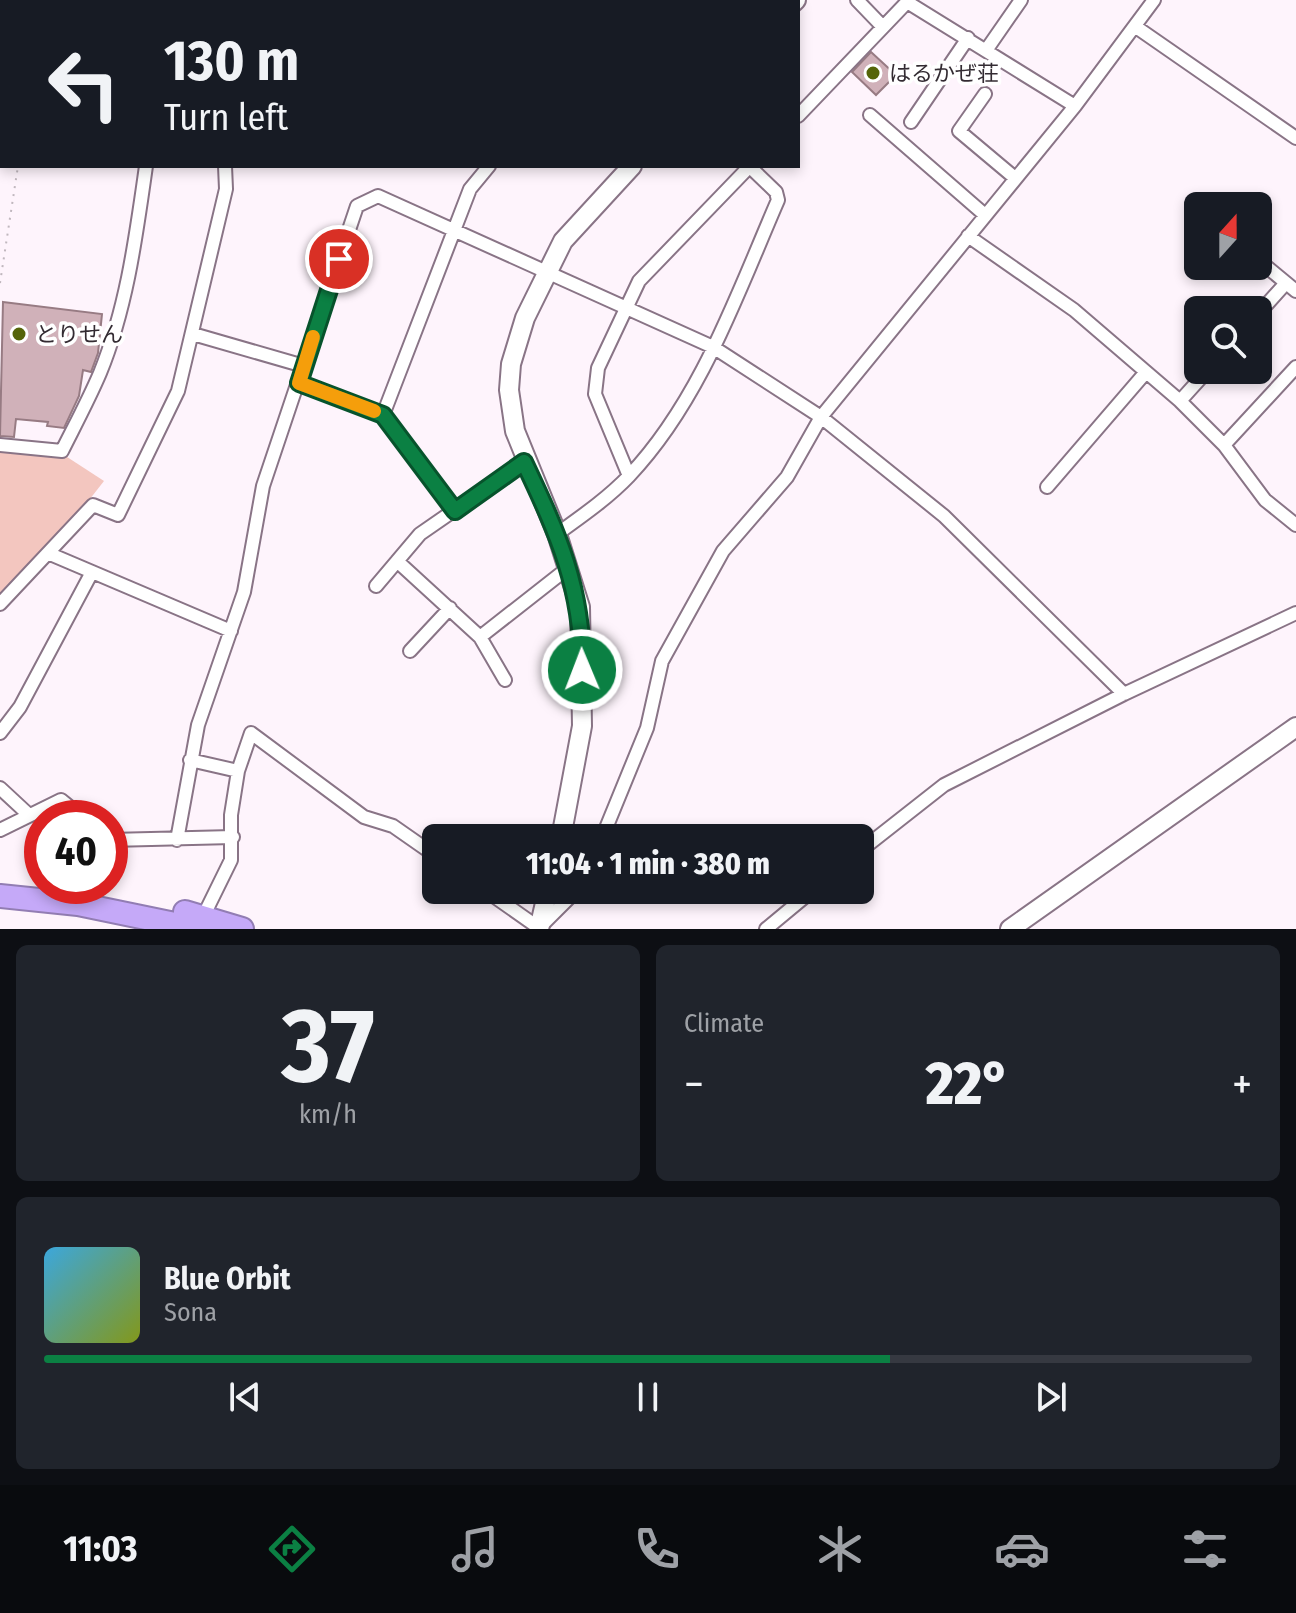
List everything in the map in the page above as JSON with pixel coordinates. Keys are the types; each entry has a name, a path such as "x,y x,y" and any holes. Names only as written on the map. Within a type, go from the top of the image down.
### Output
{"highway":[{"path":"0,881 24,884"},
{"path":"0,896 78,904 199,926 242,929"},
{"path":"128,899 199,926"}],"street":[{"path":"857,0 883,27"},
{"path":"987,49 1021,0"},
{"path":"608,824 647,728 662,661 723,551 787,477 821,417 1075,106 1154,0"},
{"path":"800,114 908,1 1075,106"},
{"path":"1136,27 1296,138"},
{"path":"911,122 968,38"},
{"path":"985,94 959,131 1015,178"},
{"path":"870,115 985,215"},
{"path":"0,445 62,451 100,373 129,281 146,168"},
{"path":"0,604 93,505 118,515 178,391 226,189 225,168"},
{"path":"383,415 453,229 470,189 487,168"},
{"path":"564,824 582,726 580,607 557,534 524,462 510,409 511,364 525,318 547,272 580,219 630,168"},
{"path":"629,476 595,394 598,368 624,306 639,281 748,168"},
{"path":"557,534 629,476 676,414 713,347 778,200 776,192 752,168"},
{"path":"177,840 198,725 244,592 263,486 357,206 378,196 713,347 821,417 944,516 1124,694"},
{"path":"968,236 1074,310 1180,401 1224,445 1265,500 1296,525"},
{"path":"1272,271 1291,287 1272,303"},
{"path":"193,334 304,366"},
{"path":"1224,445 1296,367"},
{"path":"1047,487 1146,372"},
{"path":"299,383 383,415 455,511"},
{"path":"1180,401 1195,384"},
{"path":"376,586 420,534 524,462"},
{"path":"50,554 231,631"},
{"path":"397,561 480,637 505,680"},
{"path":"480,637 568,568"},
{"path":"0,733 26,697 92,572"},
{"path":"410,651 450,608"},
{"path":"874,840 944,785 1124,694 1296,613"},
{"path":"1010,929 1296,727"},
{"path":"199,926 231,860 231,815 238,771 251,733 364,817 393,826 422,846"},
{"path":"190,760 238,771"},
{"path":"0,788 24,810"},
{"path":"0,830 24,816"},
{"path":"128,840 233,837"},
{"path":"505,904 539,928"},
{"path":"539,928 545,904"},
{"path":"539,928 563,904"},
{"path":"766,929 796,904"}],"path":[{"path":"0,283 18,168"}],"shaded area":[{"path":"0,450 64,455 104,481 18,591 0,607"}],"building":[{"name":"はるかぜ荘","path":"871,52 896,75 876,95 852,72"},
{"path":"3,302 102,314 98,353 91,372 83,370 79,396 64,428 47,426 48,422 16,419 14,437 0,436"}],"slow traffic":[{"path":"313,337 299,383 374,411"}],"place":[{"name":"はるかぜ荘","path":"873,73"},
{"name":"とりせん","path":"19,334"}],"route":[{"path":"339,259 299,383 383,415 455,511 524,462 557,534 580,607 582,670"}]}
